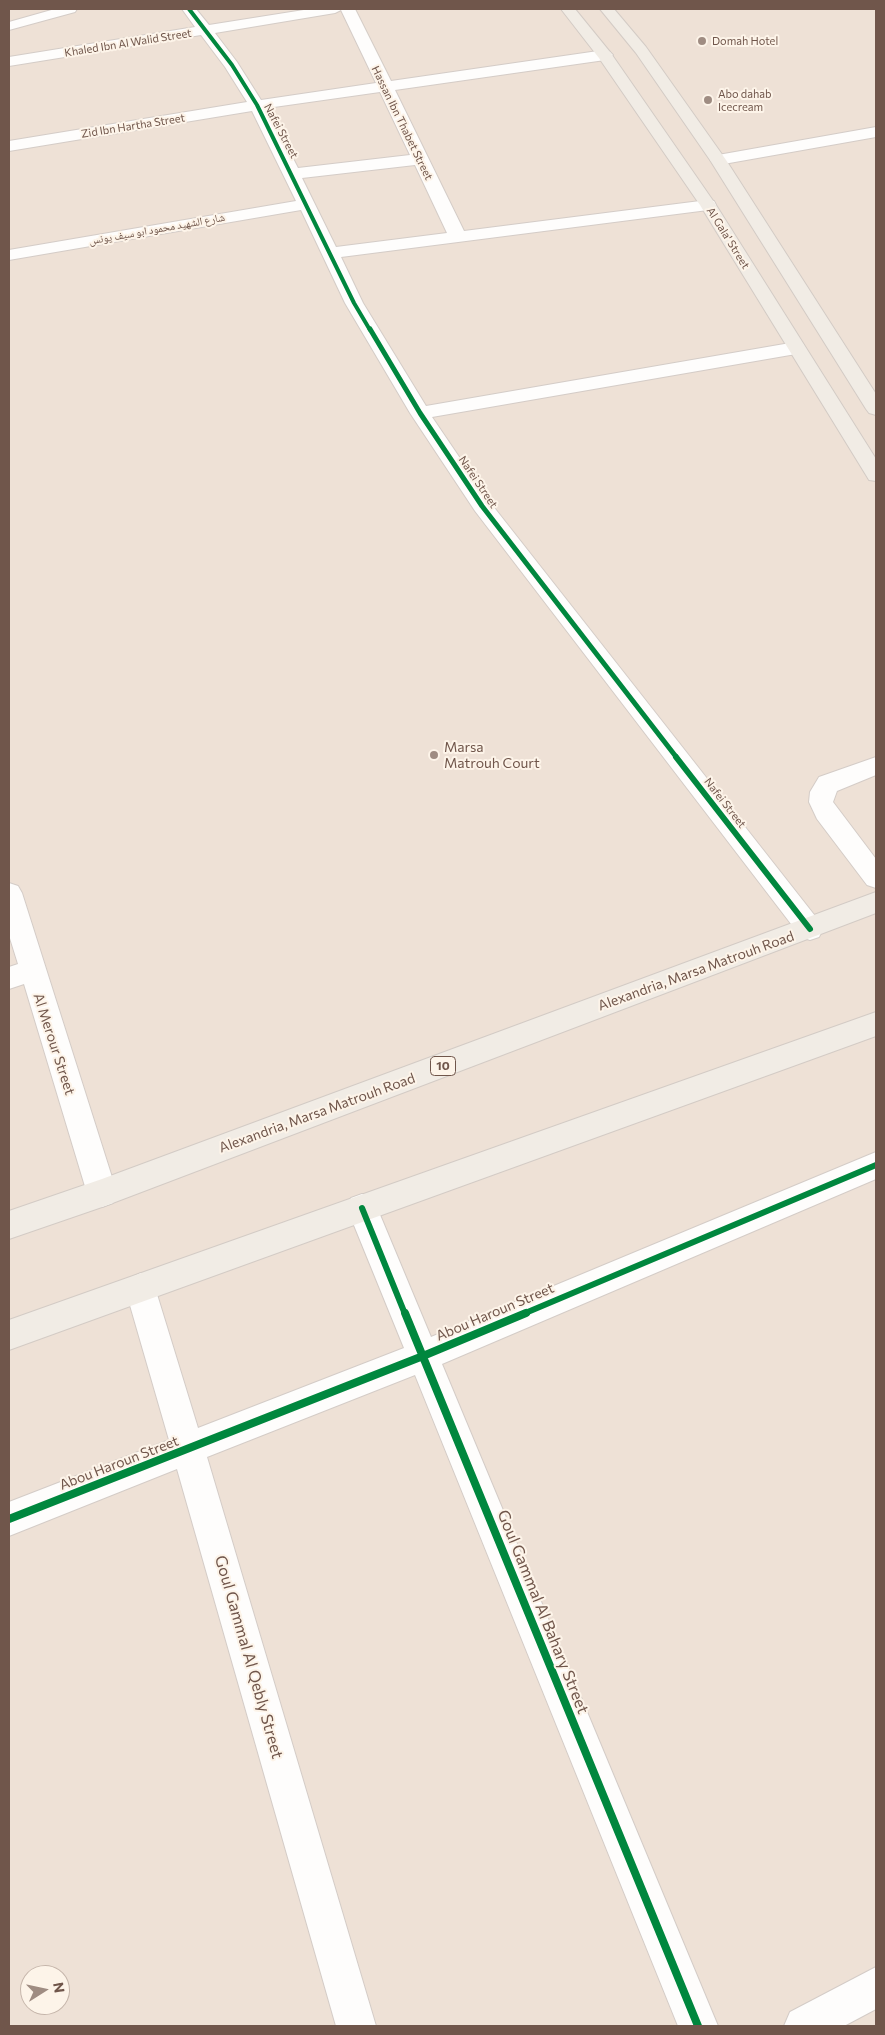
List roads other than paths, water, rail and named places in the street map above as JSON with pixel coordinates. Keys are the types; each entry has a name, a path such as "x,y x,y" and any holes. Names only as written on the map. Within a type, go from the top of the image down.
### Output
{"main road":[{"name":"Al Gala' Street","path":"568,9 605,55 708,205 876,475"},
{"path":"607,9 641,50 718,160 876,409"},
{"name":"Alexandria, Marsa Matrouh Road","path":"9,1226 102,1194 810,929 876,902"},
{"path":"9,1336 876,1024"}],"street":[{"path":"9,26 70,9"},
{"name":"Nafei Street","path":"189,9 232,66 257,105 354,303 420,413 482,506 810,929"},
{"name":"Khaled Ibn Al Walid Street","path":"9,62 335,9"},
{"name":"Hassan Ibn Thabet Street","path":"348,9 458,237"},
{"name":"Zid Ibn Hartha Street","path":"9,146 257,105 605,55"},
{"path":"718,160 876,132"},
{"path":"292,174 420,159"},
{"name":"شارع الشهيد محمود ابو سيف يونس","path":"9,255 306,204"},
{"path":"329,253 708,205"},
{"path":"420,413 796,348"},
{"path":"876,766 837,779 828,784 822,792 822,802 826,812 876,878"},
{"name":"Al Merour Street","path":"9,893 20,974 102,1194"},
{"name":"Abou Haroun Street","path":"9,1519 423,1356 876,1165"},
{"name":"Goul Gammal Al Bahary Street","path":"362,1208 698,2026"},
{"name":"Goul Gammal Al Qebly Street","path":"141,1288 356,2026"},
{"path":"804,2026 876,1987"}],"place":[{"name":"Domah Hotel","path":"702,41"},
{"name":"Abo dahab Icecream","path":"708,100"},
{"name":"Marsa Matrouh Court","path":"434,755"}]}
